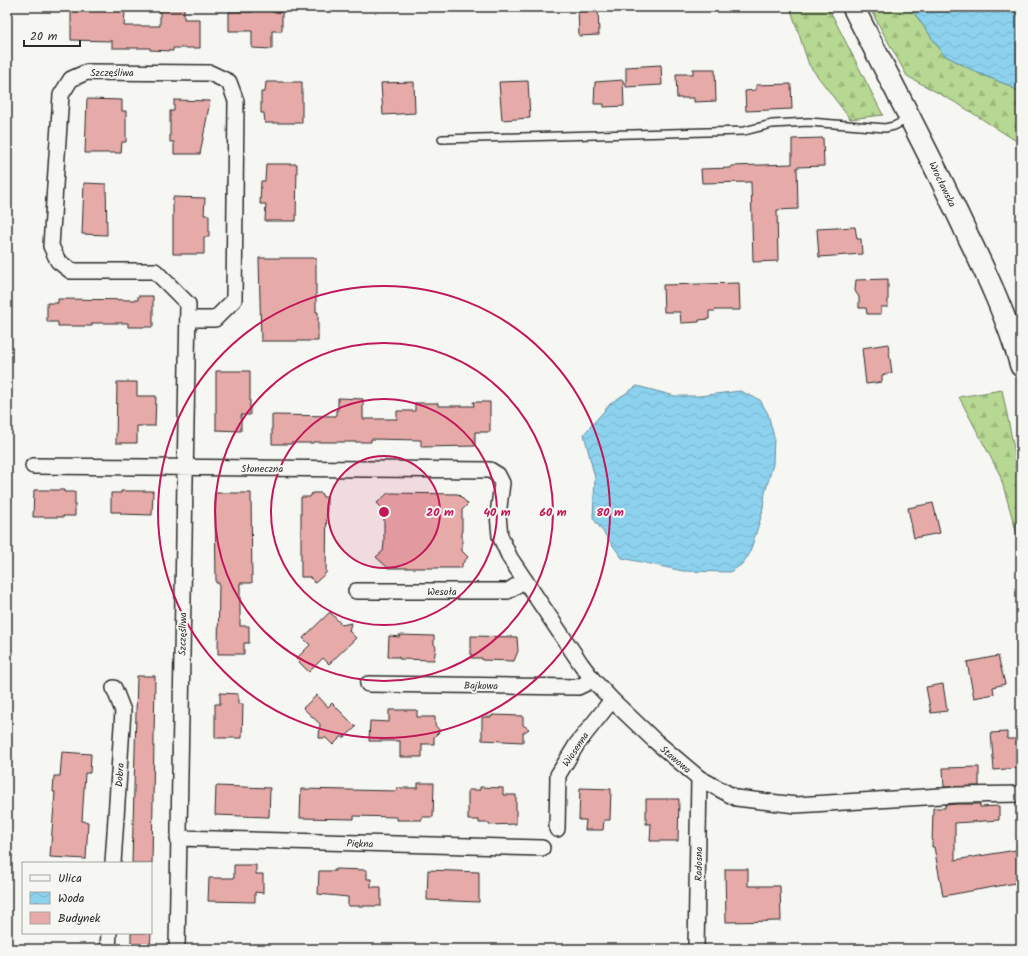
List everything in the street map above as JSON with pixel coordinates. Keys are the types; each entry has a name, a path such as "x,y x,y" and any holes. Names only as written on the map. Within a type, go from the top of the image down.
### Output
{"main road":[{"name":"Wrocławska","path":"853,7 945,186 984,270 1000,308 1021,366"}],"street":[{"name":"Szczęśliwa","path":"176,949 188,304 155,271 71,271 58,261 50,246 61,95 71,79 87,72 210,73 229,82 236,101 234,300 215,319 188,319"},
{"name":"Słoneczna","path":"33,466 490,470"},
{"name":"Stawowa","path":"490,470 498,475 502,483 498,515 500,536 510,558 580,664 612,700 654,740 699,778 736,798 796,805 957,795 1021,794"},
{"name":"Wesoła","path":"356,591 508,591 525,580"},
{"name":"Bajkowa","path":"368,684 578,687 593,680"},
{"name":"Dobra","path":"113,862 123,711 114,688"},
{"name":"Wiosenna","path":"557,829 558,775 577,744 612,700"},
{"name":"Radosna","path":"696,949 699,778"},
{"name":"Piękna","path":"178,838 542,848"},
{"path":"108,949 109,934"}],"lane":[{"path":"442,139 744,131 772,124 809,122 885,128 894,126 910,118"}],"green space":[{"path":"790,7 828,7 883,115 850,119 809,65"},
{"path":"869,7 910,7 944,55 980,74 1008,85 1021,93 1021,144 960,105 907,76"},
{"path":"1002,390 1021,483 1021,548 1000,475 959,397"}],"water":[{"path":"910,7 1021,7 1021,93 1008,85 980,74 944,55"},
{"path":"637,386 675,396 699,396 740,391 760,400 768,414 774,437 773,464 765,493 762,514 749,555 741,565 730,572 683,571 622,558 593,518 595,478 584,434 611,403"}],"building":[{"path":"82,7 113,7 114,11 125,11 124,26 160,26 160,7 184,7 184,19 200,19 200,48 173,48 173,51 150,50 150,48 112,48 112,41 71,40 71,11 83,11"},
{"path":"253,7 272,7 272,12 282,12 282,31 272,31 272,49 252,48 252,31 229,31 229,12 253,12"},
{"path":"578,7 598,7 599,35 579,36"},
{"path":"661,65 662,85 626,87 626,67"},
{"path":"693,69 715,69 716,101 694,102 694,98 677,98 676,74 693,74"},
{"path":"623,80 624,106 604,107 604,104 594,104 595,82"},
{"path":"528,81 530,118 502,120 499,82"},
{"path":"266,82 302,82 302,123 265,123 264,113 261,113 261,92 265,92"},
{"path":"414,82 415,113 383,115 381,83"},
{"path":"791,84 792,109 746,111 745,91 756,90 756,85"},
{"path":"87,99 122,100 122,111 126,111 126,142 122,142 121,153 85,153"},
{"path":"174,100 210,101 200,154 174,154 174,142 170,142 170,111 174,111"},
{"path":"823,138 824,166 797,167 798,209 777,210 778,261 753,262 751,182 702,183 701,169 731,168 731,166 792,164 792,139"},
{"path":"266,164 297,164 296,221 265,221 266,204 260,204 261,181 265,181"},
{"path":"84,183 106,184 107,235 82,234"},
{"path":"173,197 205,198 204,215 209,215 209,237 204,237 204,254 173,254"},
{"path":"855,227 857,239 861,239 862,254 819,257 817,229"},
{"path":"259,258 316,258 316,312 318,312 318,341 261,341"},
{"path":"888,279 888,307 881,307 881,314 867,314 866,308 859,308 859,297 855,291 856,280"},
{"path":"739,283 740,310 709,311 709,319 699,320 699,322 681,323 680,312 664,312 663,285"},
{"path":"138,296 153,296 153,327 128,327 128,323 92,323 92,326 58,326 58,322 47,322 47,303 58,303 58,299 138,300"},
{"path":"888,344 892,373 882,375 882,382 866,384 862,348"},
{"path":"216,371 250,371 250,415 241,415 241,431 216,430"},
{"path":"117,382 137,382 137,396 156,396 155,426 137,426 137,443 116,443"},
{"path":"338,398 363,399 363,419 397,419 397,411 415,411 415,403 438,403 438,406 474,406 473,402 490,402 490,432 475,432 475,446 421,447 421,440 371,439 371,442 272,444 272,415 336,416 336,410 338,410"},
{"path":"34,490 64,490 64,492 75,492 75,516 33,517"},
{"path":"121,491 153,491 152,515 121,514 121,512 111,512 111,493 121,493"},
{"path":"215,493 251,493 252,583 240,583 240,626 249,626 249,643 244,643 244,654 218,654 219,583 216,583"},
{"path":"312,493 321,493 323,497 327,497 326,573 315,583 310,577 301,577 301,497 310,497"},
{"path":"388,493 458,494 468,504 462,510 462,551 468,557 462,564 462,568 388,568 376,557 383,551 384,543 384,510 377,503"},
{"path":"933,503 940,533 914,538 908,508"},
{"path":"330,612 342,625 351,623 349,631 356,638 329,664 323,658 309,672 296,659 310,645 303,638"},
{"path":"399,635 434,636 434,644 436,647 434,660 399,659 399,657 388,657 389,636 400,637"},
{"path":"471,636 517,637 518,651 514,661 482,660 482,658 471,658"},
{"path":"998,656 1005,684 993,687 994,694 974,698 967,662"},
{"path":"137,676 155,676 152,863 132,862"},
{"path":"943,684 947,711 931,713 926,687"},
{"path":"220,693 238,694 238,704 243,704 242,738 215,738 215,704 220,704"},
{"path":"317,695 328,707 332,703 356,727 345,737 341,737 333,745 326,738 319,738 320,724 303,708"},
{"path":"389,710 417,710 417,717 435,717 435,725 440,731 434,737 434,744 422,744 422,757 400,757 400,741 369,741 370,721 389,722"},
{"path":"492,715 523,716 523,725 529,729 523,733 523,742 482,740 482,717 492,717"},
{"path":"1007,732 1007,739 1017,739 1019,768 994,770 991,733"},
{"path":"62,752 91,754 90,773 85,773 82,821 88,822 86,859 50,857 55,792 53,792 54,776 60,776"},
{"path":"979,767 979,786 944,787 943,768"},
{"path":"418,783 434,783 433,817 422,817 422,820 397,820 397,817 354,816 354,819 300,818 301,789 397,791 397,788 418,788"},
{"path":"216,786 270,788 269,817 215,815"},
{"path":"480,787 503,788 503,795 516,795 516,824 489,825 489,823 479,823 479,820 468,820 468,790 480,790"},
{"path":"580,788 611,789 610,820 604,820 603,830 585,830 586,820 579,820"},
{"path":"646,799 679,799 678,841 650,841 651,824 646,824"},
{"path":"980,804 980,807 999,806 999,820 955,823 955,860 1016,850 1021,882 943,896 934,847 932,847 933,808 945,808 945,805"},
{"path":"234,865 256,865 256,874 263,874 263,893 255,892 255,902 208,901 209,878 234,878"},
{"path":"335,869 367,870 367,879 371,879 371,887 381,887 381,906 348,906 348,897 318,894 319,871 335,871"},
{"path":"725,869 748,869 748,886 780,886 781,921 726,922"},
{"path":"428,870 479,872 479,902 427,900"},
{"path":"131,934 151,934 150,949 131,949"}]}
